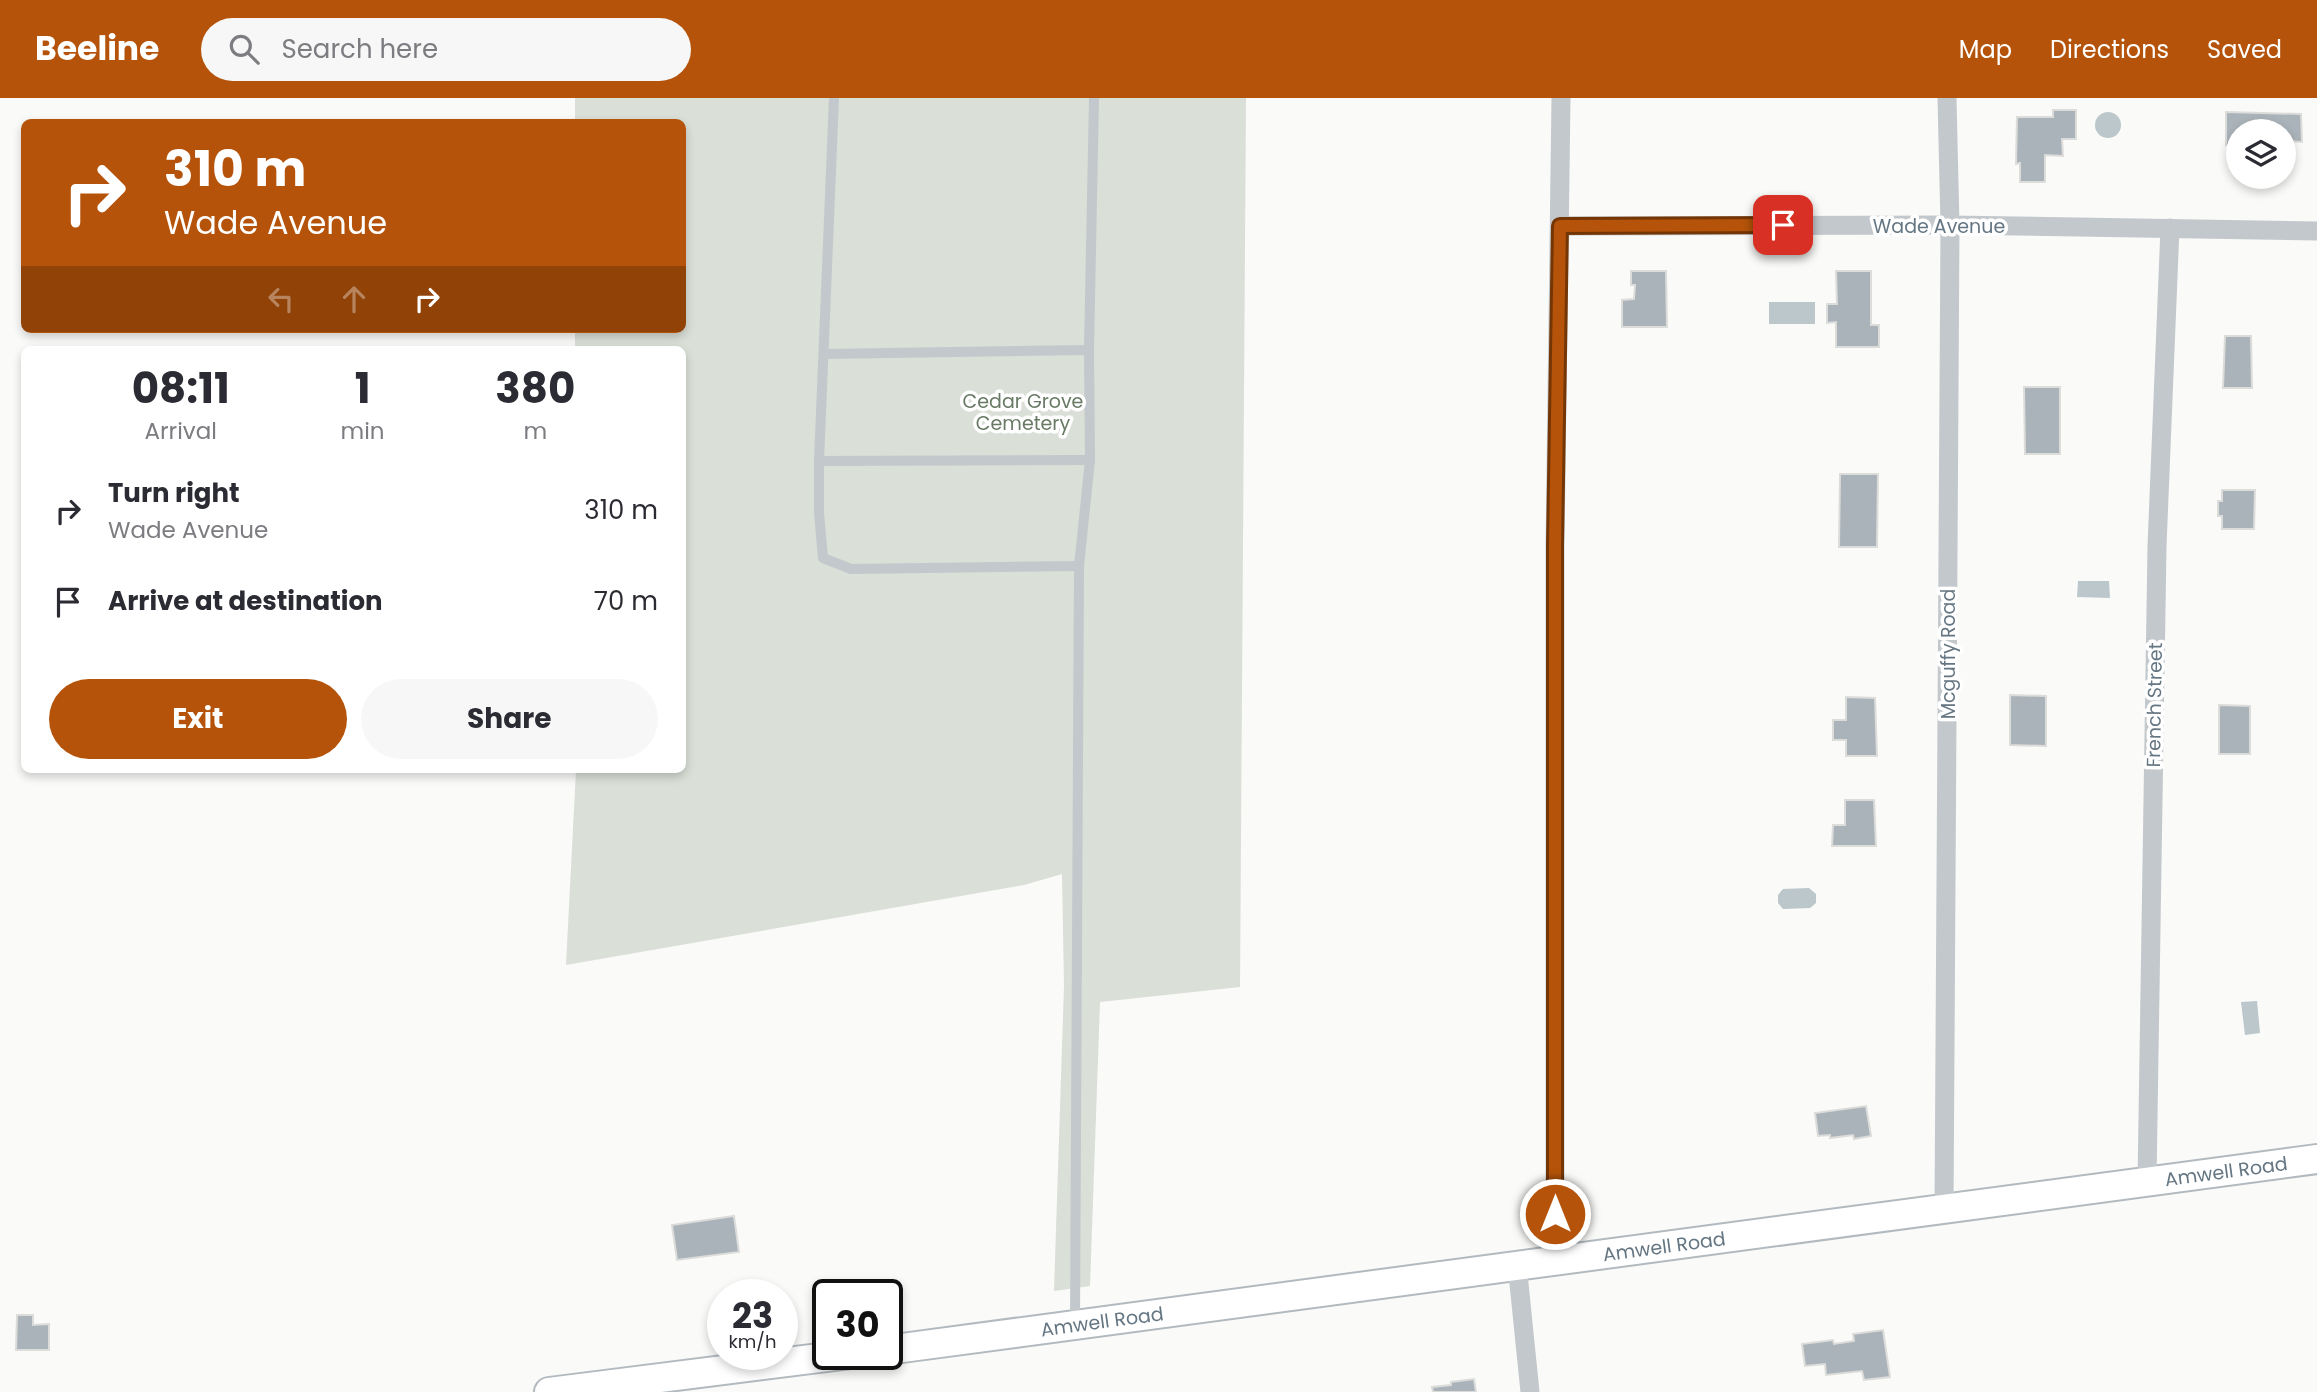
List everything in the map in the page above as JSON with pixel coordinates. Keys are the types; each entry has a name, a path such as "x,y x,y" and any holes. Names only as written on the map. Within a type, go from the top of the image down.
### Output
{"main road":[{"name":"Amwell Road","path":"903,1348 2317,1159"},
{"path":"550,1392 812,1359"}],"street":[{"path":"1559,1259 1555,1214 1555,545 1561,98"},
{"name":"Mcguffy Road","path":"1944,1210 1950,225 1947,98"},
{"name":"Wade Avenue","path":"1560,226 1950,225 2317,231"},
{"name":"French Street","path":"2147,1182 2157,546 2170,228"},
{"path":"1517,1264 1530,1392"}],"lane":[{"path":"834,98 819,461 818,513 823,558 851,569 1079,566"},
{"path":"1075,1324 1079,566 1090,460 1089,350 1094,98"},
{"path":"824,354 1089,350"},
{"path":"819,461 1090,460"}],"green space":[{"name":"Cedar Grove Cemetery","path":"575,98 1246,98 1240,987 1100,1002 1090,1286 1054,1291 1064,986 1062,874 1024,885 566,965 576,773 686,773 686,346 575,346 575,333 686,333 686,119 575,119"}],"shaded area":[{"path":"2108,112 2117,116 2121,125 2117,134 2108,138 2099,134 2095,125 2099,116"},
{"path":"1769,302 1815,302 1815,324 1769,324"},
{"path":"2078,581 2109,581 2110,598 2077,597"},
{"path":"1809,888 1816,894 1816,903 1810,908 1783,909 1778,903 1778,895 1783,889"},
{"path":"2257,1001 2260,1033 2245,1035 2241,1002"}],"building":[{"path":"2053,110 2076,110 2076,139 2062,139 2063,156 2045,155 2045,182 2020,182 2020,163 2016,164 2017,117 2053,117"},
{"path":"2226,112 2301,114 2302,142 2296,142 2296,119 2226,119"},
{"path":"1631,271 1666,271 1667,327 1622,327 1622,300 1634,299 1635,285 1631,285"},
{"path":"1836,271 1871,271 1871,325 1879,325 1879,347 1836,347 1836,322 1827,323 1827,304 1837,304"},
{"path":"2225,336 2251,336 2252,388 2223,388"},
{"path":"2024,387 2060,387 2060,454 2025,454"},
{"path":"1840,474 1878,474 1877,547 1839,547"},
{"path":"2222,490 2255,490 2254,529 2222,529 2222,516 2218,516 2218,501 2222,501"},
{"path":"2010,695 2046,696 2046,746 2010,745"},
{"path":"1846,697 1875,698 1877,756 1846,756 1846,740 1833,740 1833,720 1846,720"},
{"path":"2219,705 2250,706 2250,754 2219,754"},
{"path":"1845,800 1874,800 1876,846 1832,846 1833,825 1845,825"},
{"path":"1866,1106 1871,1136 1854,1139 1853,1135 1830,1138 1830,1135 1818,1136 1815,1113"},
{"path":"734,1216 739,1252 677,1260 672,1225"},
{"path":"17,1315 33,1315 33,1325 49,1324 49,1350 16,1350"},
{"path":"1883,1330 1890,1377 1864,1380 1862,1371 1826,1375 1825,1364 1805,1366 1802,1344 1833,1340 1834,1344 1854,1341 1853,1334"},
{"path":"1474,1379 1476,1392 1433,1392 1432,1387"}],"route":[{"path":"1555,1214 1555,545 1560,226 1783,225"}]}
